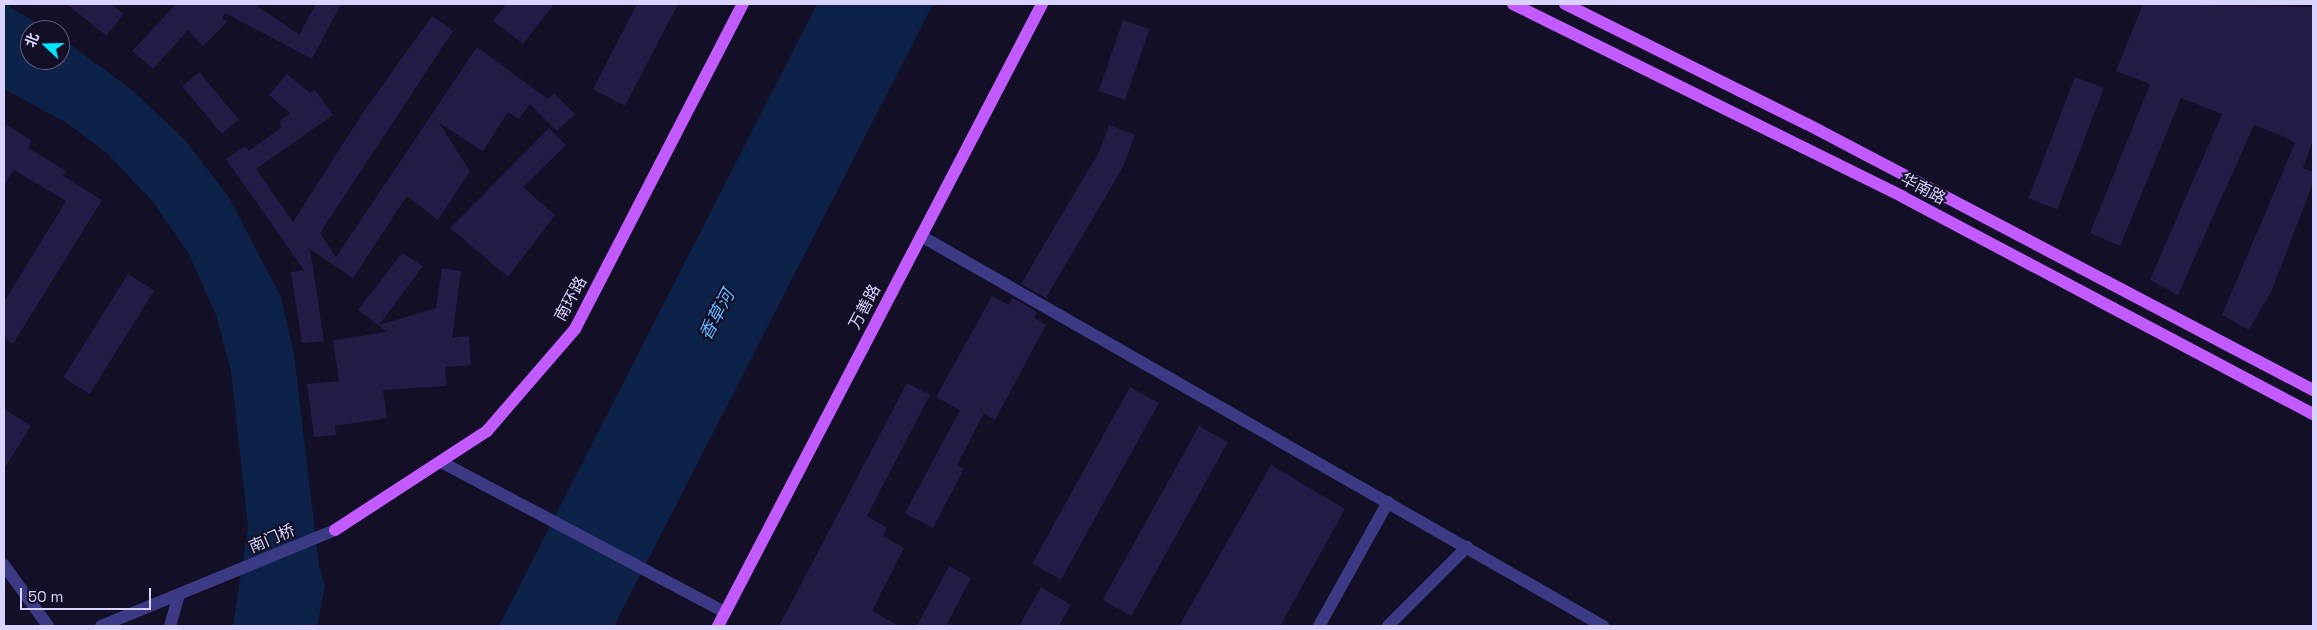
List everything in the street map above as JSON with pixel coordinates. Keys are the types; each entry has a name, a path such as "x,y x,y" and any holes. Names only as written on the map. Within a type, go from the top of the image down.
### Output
{"main road":[{"name":"南环路","path":"335,530 443,463 487,431 575,329 743,4"},
{"name":"万善路","path":"718,626 1042,4"},
{"name":"华南路","path":"1512,4 1903,197 2313,414"},
{"name":"华南路","path":"1565,4 1807,124 2313,390"}],"street":[{"path":"921,236 1603,626"},
{"path":"443,463 532,512 725,612"},
{"path":"1319,626 1388,502"},
{"name":"南门桥","path":"179,594 335,530"},
{"path":"1388,626 1467,547"},
{"path":"4,565 48,626"},
{"path":"101,626 179,594"},
{"path":"170,626 179,594"}],"water":[{"path":"4,4 32,20 20,20 20,70 70,70 70,44 132,90 185,140 228,196 281,297 294,354 319,566 325,586 317,626 233,626 248,528 231,371 216,315 189,254 153,202 107,153 67,123 4,89"},
{"name":"香草河","path":"817,4 933,4 614,626 499,626"}],"building":[{"path":"67,4 111,4 124,14 106,36"},
{"path":"176,4 255,4 299,35 316,4 341,4 312,59 225,13 222,18 227,22 203,46 188,30 153,69 132,51"},
{"path":"506,4 554,4 523,44 493,21"},
{"path":"637,4 678,4 625,106 593,89"},
{"path":"2143,4 2313,7 2313,140 2303,168 2313,172 2313,183 2272,290 2249,330 2222,315 2295,143 2254,125 2178,295 2150,280 2222,114 2181,98 2120,246 2090,233 2150,84 2116,71"},
{"path":"432,16 453,31 320,233 336,257 477,47 548,99 554,93 575,114 557,131 530,104 519,119 508,112 483,151 439,123 470,171 438,220 407,196 353,278 310,249 324,341 302,343 291,272 304,270 226,159 245,146 249,151 282,127 279,122 290,113 269,95 287,74 310,93 315,90 333,115 256,169 293,222 362,114"},
{"path":"1123,20 1149,29 1125,100 1099,91"},
{"path":"199,72 239,119 222,134 182,86"},
{"path":"2075,77 2104,88 2057,209 2028,198"},
{"path":"4,123 32,141 28,148 66,171 63,176 102,200 13,344 4,338 4,302 66,201 14,170 4,185"},
{"path":"1109,125 1135,135 1124,165 1046,298 1021,284 1099,152"},
{"path":"549,128 566,145 523,187 555,215 508,277 450,228"},
{"path":"402,253 423,266 379,325 436,308 442,268 461,271 452,338 469,336 471,365 445,367 447,386 383,390 387,418 335,426 336,435 314,437 307,384 339,381 333,340 387,332 358,310"},
{"path":"128,274 154,290 90,394 63,377"},
{"path":"992,296 1009,305 1013,298 1037,312 1034,318 1046,325 995,420 984,413 957,465 964,469 933,528 905,513 960,410 936,397"},
{"path":"907,383 930,395 867,516 887,528 883,536 904,548 872,611 899,626 779,626"},
{"path":"1130,387 1159,403 1061,580 1032,564"},
{"path":"4,409 31,426 4,469"},
{"path":"1199,426 1228,442 1131,616 1103,600"},
{"path":"1271,465 1345,509 1280,626 1179,626"},
{"path":"949,566 971,578 946,626 917,626"},
{"path":"1041,587 1071,605 1059,626 1019,626"}]}
